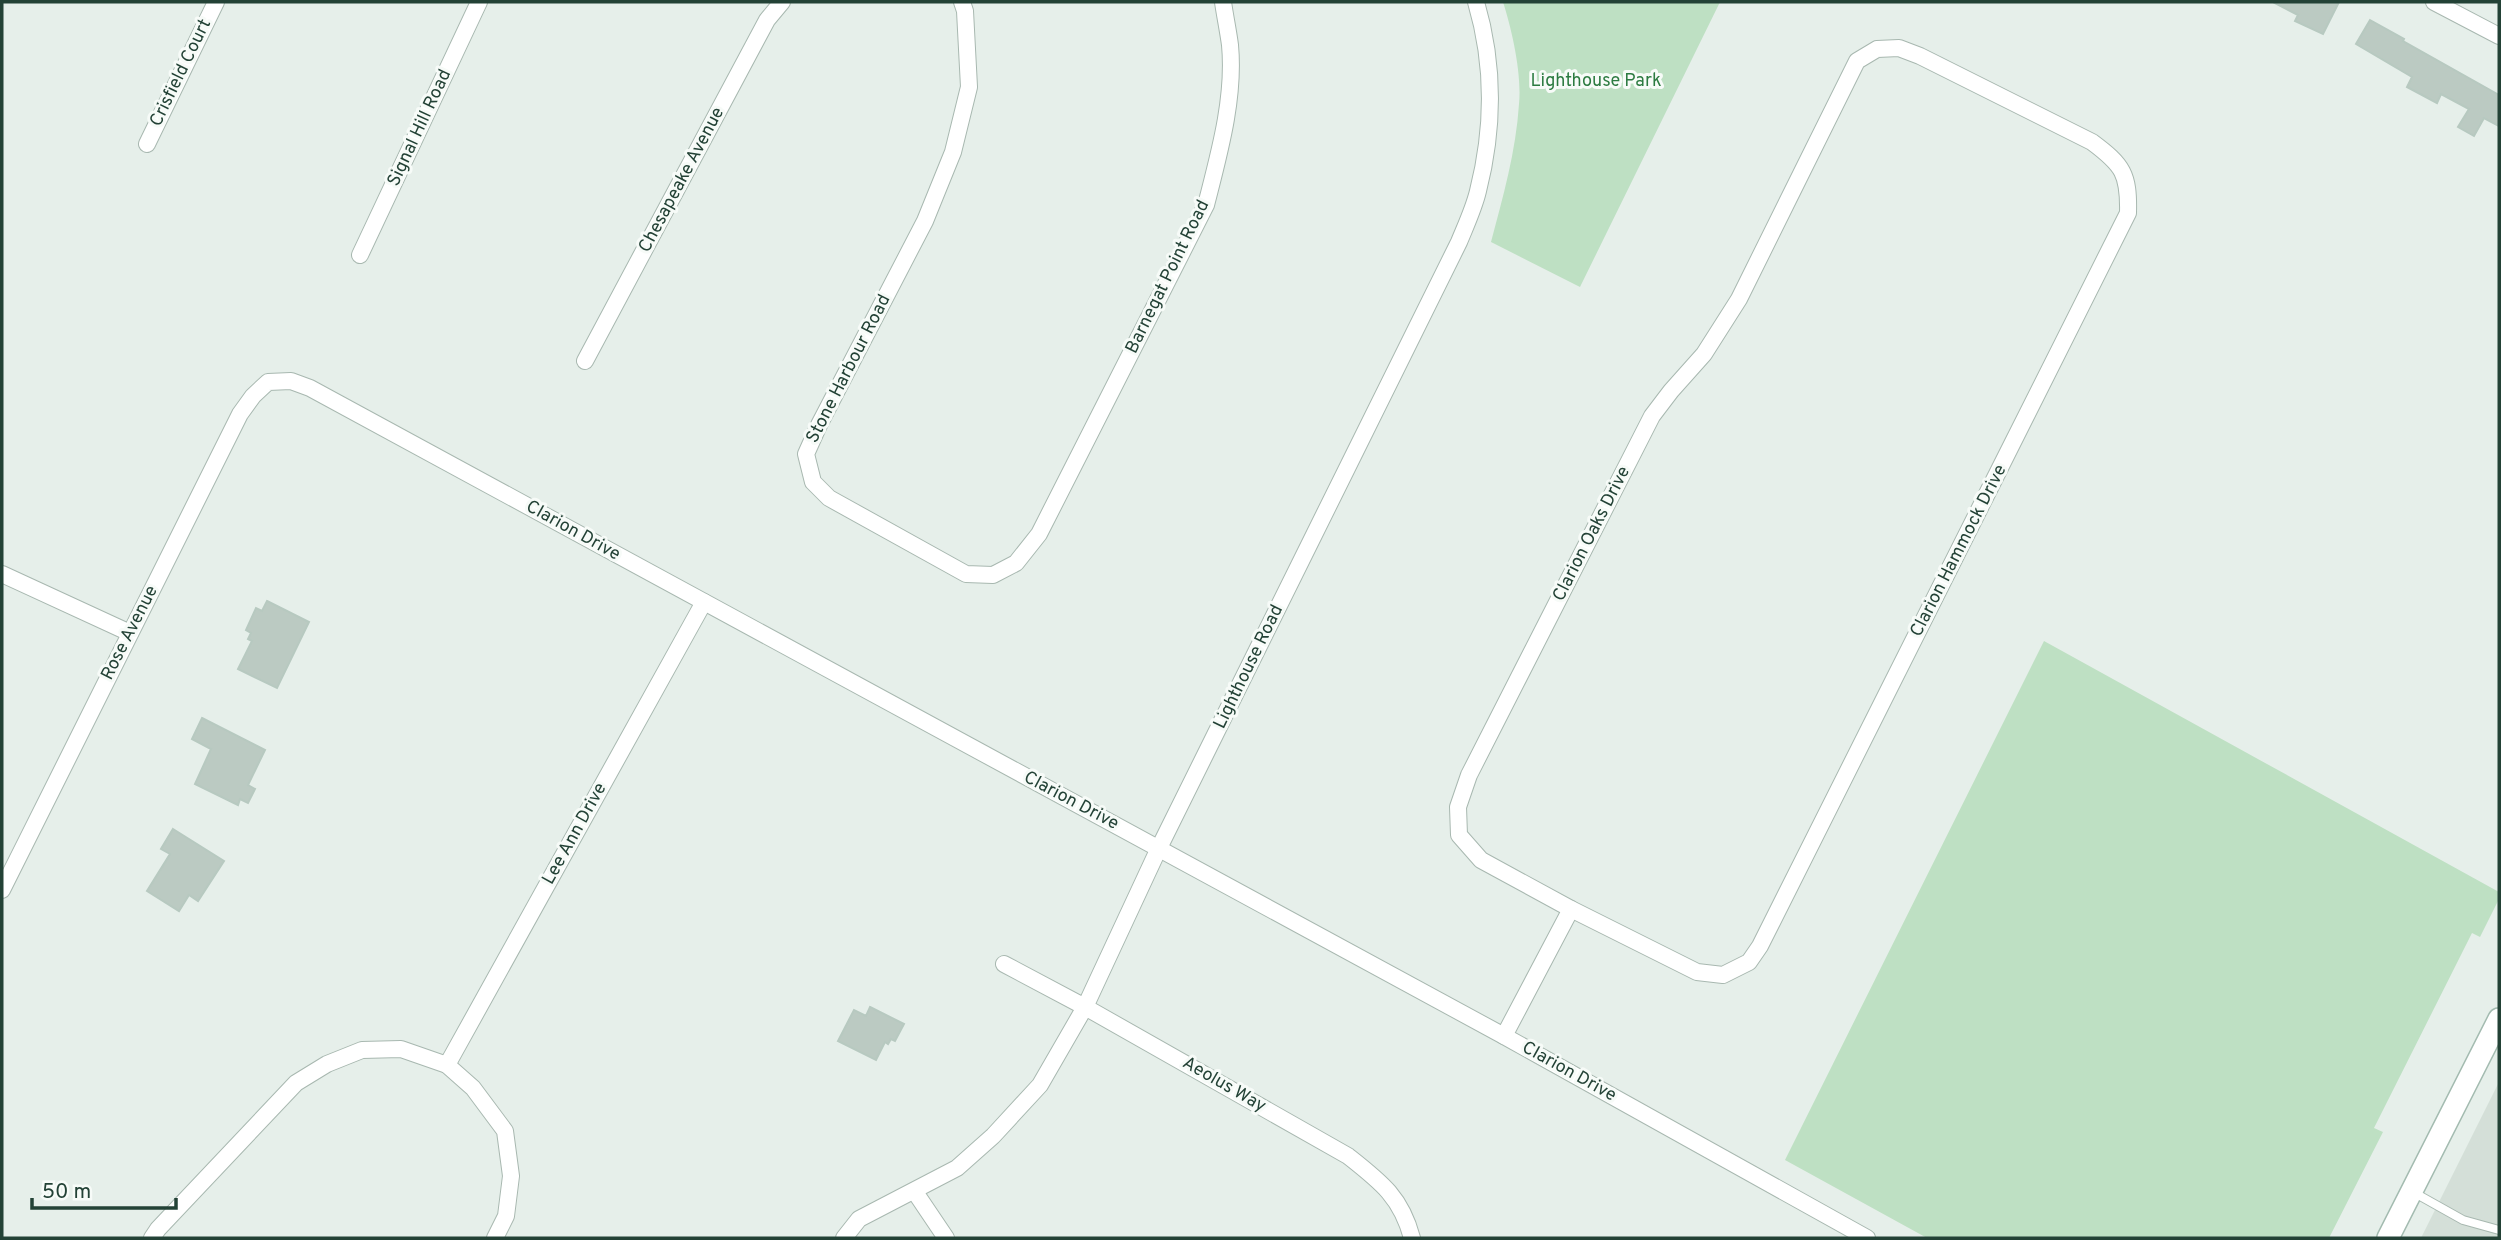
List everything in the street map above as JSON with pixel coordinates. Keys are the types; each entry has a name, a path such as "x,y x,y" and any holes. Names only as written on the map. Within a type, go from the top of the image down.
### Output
{"main road":[{"path":"2388,1238 2499,1019"}],"street":[{"name":"Crisfield Court","path":"146,144 216,2"},
{"name":"Signal Hill Road","path":"360,255 479,2"},
{"name":"Chesapeake Avenue","path":"585,361 766,20 782,2"},
{"name":"Stone Harbour Road","path":"962,2 965,11 969,87 953,152 925,221 818,425 806,454 813,482 829,498 966,574 993,575 1016,562 1039,534"},
{"name":"Barnegat Point Road","path":"1039,534 1206,205 1229,95 1230,46 1223,2"},
{"name":"Lighthouse Road","path":"844,1238 859,1219 957,1168 993,1136 1040,1084 1085,1007 1159,848 1459,242 1478,192 1491,92 1485,32 1476,2"},
{"path":"2434,2 2499,36"},
{"name":"Clarion Oaks Drive","path":"1572,909 1481,860 1459,835 1458,807 1469,775 1652,416 1704,354 1739,299 1857,61 1877,50 1899,48 1920,56"},
{"name":"Clarion Hammock Drive","path":"1572,909 1697,972 1723,975 1749,962 1767,934 2129,213 2129,186 2116,160 2092,142 1920,56"},
{"name":"Clarion Drive","path":"268,382 290,381 310,388 1504,1036 1867,1238"},
{"name":"Rose Avenue","path":"2,890 240,414 268,382"},
{"path":"2,574 130,634"},
{"name":"Lee Ann Drive","path":"447,1065 704,602"},
{"path":"1504,1036 1572,909"},
{"name":"Aeolus Way","path":"1004,964 1348,1156 1381,1182 1405,1214 1412,1238"},
{"path":"152,1238 296,1083 327,1064 362,1050 401,1049 447,1065 473,1087 505,1131 511,1176 506,1216 495,1238"},
{"path":"915,1192 946,1238"}],"lane":[{"path":"2412,1192 2463,1220 2499,1230"}],"shaded area":[{"path":"2499,1082 2499,1238 2421,1238"}],"green space":[{"name":"Lighthouse Park","path":"1503,2 1720,2 1580,287 1491,242 1512,156 1520,92 1516,52"},
{"path":"2044,641 2499,892 2499,899 2480,937 2472,933 2374,1128 2383,1132 2329,1238 1927,1238 1785,1160"}],"building":[{"path":"2273,2 2339,2 2323,34 2295,21 2298,15"},
{"path":"2370,20 2499,95 2499,126 2484,118 2474,136 2458,127 2469,109 2441,94 2437,103 2407,87 2412,77 2356,44"},
{"path":"267,601 309,622 277,688 238,669 252,641 248,639 251,633 246,630 256,608 262,611"},
{"path":"202,718 265,750 248,785 255,789 248,803 240,799 238,805 195,784 211,749 192,739"},
{"path":"173,829 224,861 198,901 189,895 179,911 147,891 170,854 161,849"},
{"path":"870,1007 904,1024 895,1041 891,1039 888,1044 885,1042 876,1060 838,1041 854,1010 866,1016"}]}
